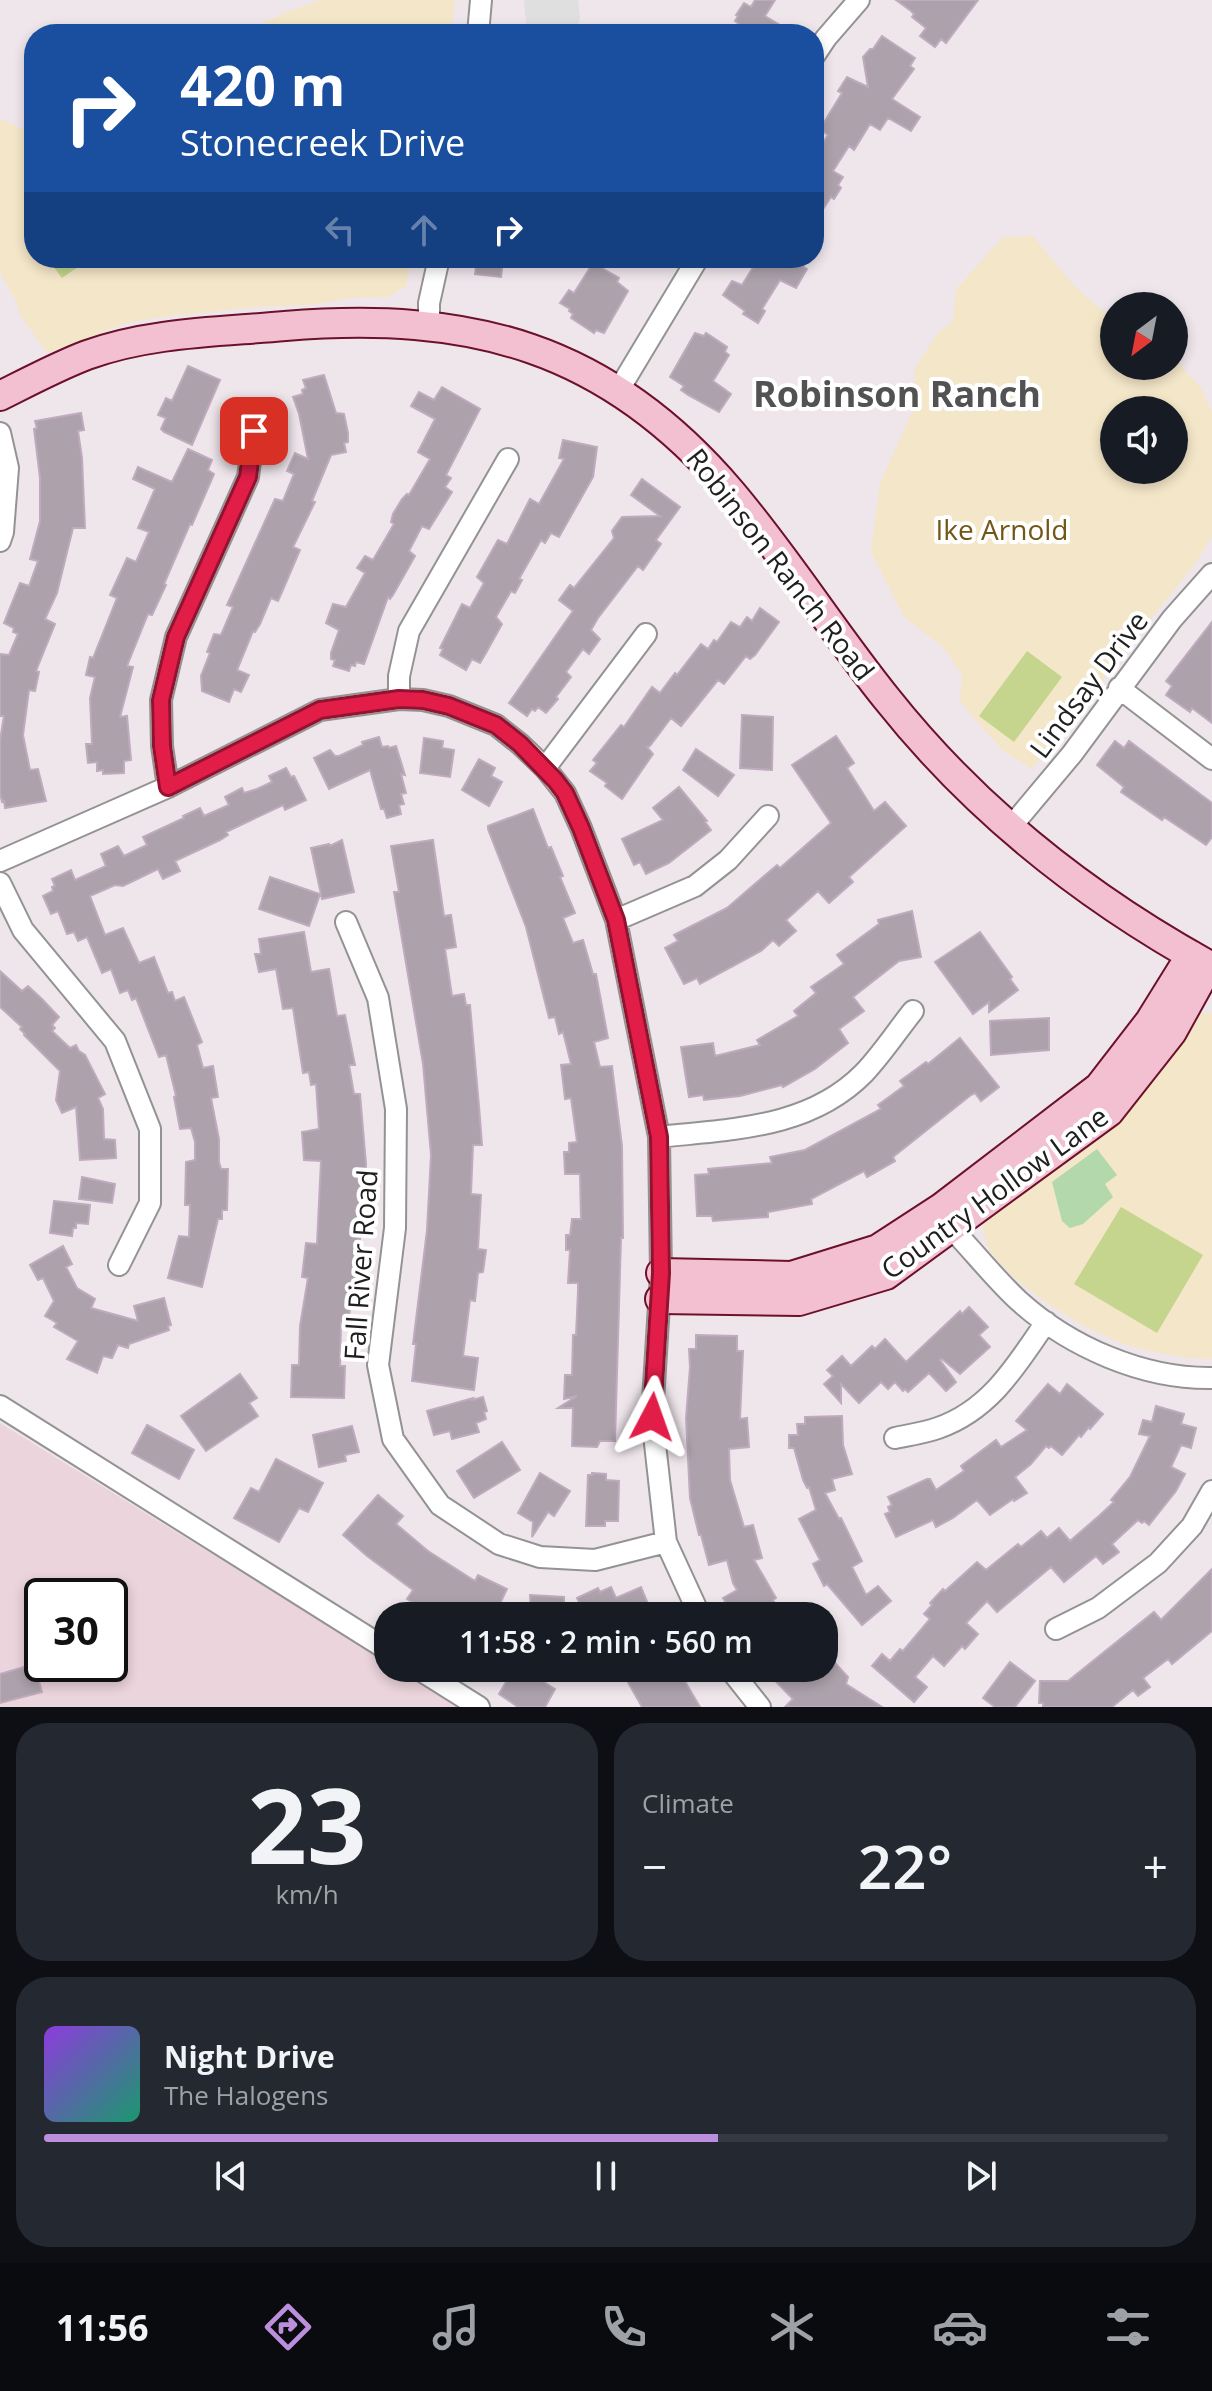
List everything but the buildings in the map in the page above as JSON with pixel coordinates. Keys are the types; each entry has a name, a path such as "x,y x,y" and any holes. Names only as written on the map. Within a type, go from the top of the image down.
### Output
{"street":[{"path":"479,24 481,0"},
{"path":"824,41 859,0"},
{"path":"429,325 429,303 437,268"},
{"path":"618,391 692,268"},
{"name":"Robinson Ranch Road","path":"0,396 87,355 126,344 174,336 334,322 429,325 499,338 555,356 618,391 660,420 693,450 732,493 889,701 943,762 1010,828 1092,893 1204,963"},
{"path":"168,787 162,746 161,700 176,637 248,477 254,431"},
{"path":"0,433 8,468 0,541"},
{"path":"399,699 399,676 409,631 508,459"},
{"name":"Lindsay Drive","path":"1010,828 1072,754 1172,619 1212,574"},
{"path":"545,768 646,634"},
{"path":"1119,688 1212,759"},
{"path":"0,861 168,787 320,710 399,699 449,706 496,725 545,768 565,793 616,920 659,1137 660,1286 652,1417 666,1542 694,1602"},
{"path":"616,920 695,886 728,860 768,816"},
{"path":"0,883 23,930 115,1041 150,1129 150,1203 119,1265"},
{"name":"Fall River Road","path":"346,922 378,998 396,1109 395,1228 378,1365 393,1439 440,1505 499,1544 540,1557 595,1560 666,1542"},
{"name":"Country Hollow Lane","path":"660,1286 799,1301 886,1275 946,1218 1109,1112 1172,1032 1204,963"},
{"path":"659,1137 777,1123 807,1113 837,1096 864,1073 913,1011"},
{"path":"946,1218 1020,1302 1093,1351 1172,1375 1212,1378"},
{"path":"895,1438 935,1429 958,1420 983,1404 1046,1322"},
{"path":"0,1406 374,1641"},
{"path":"1056,1629 1098,1608 1158,1563 1192,1526 1212,1491"},
{"path":"439,1682 479,1707"},
{"path":"740,1682 760,1707"}],"shaded area":[{"path":"524,0 578,0 578,24 526,24"},
{"path":"54,268 76,268 62,278"},
{"path":"1027,651 1062,677 1014,742 979,716"},
{"path":"1097,1149 1117,1175 1105,1184 1113,1197 1083,1224 1070,1228 1062,1221 1052,1182"},
{"path":"1121,1207 1203,1255 1157,1333 1074,1284"},
{"path":"0,1423 374,1654 374,1682 419,1682 459,1707 0,1707"}],"green space":[{"path":"321,0 455,0 452,24 261,24"},
{"path":"0,119 24,130 24,268 410,268 406,286 389,297 154,318 123,324 47,353 20,315 0,272"},
{"name":"Ike Arnold","path":"1033,236 1080,291 1100,308 1100,380 1188,380 1188,374 1202,389 1212,413 1212,536 1197,561 1032,769 1002,750 960,702 962,675 943,647 904,617 871,552 880,483 917,401 914,370 937,334 953,321 956,289 1003,237"},
{"path":"1212,1013 1212,1359 1169,1355 1127,1345 1070,1318 1011,1275 986,1242 983,1221 1121,1113 1170,1061 1196,1015"}],"district":[{"name":"Robinson Ranch","path":"897,393"}],"route":[{"path":"254,431 248,477 176,637 161,700 162,746 168,787 320,710 399,699 449,706 496,725 545,768 565,793 616,920 659,1137 661,1273 652,1417"}]}
